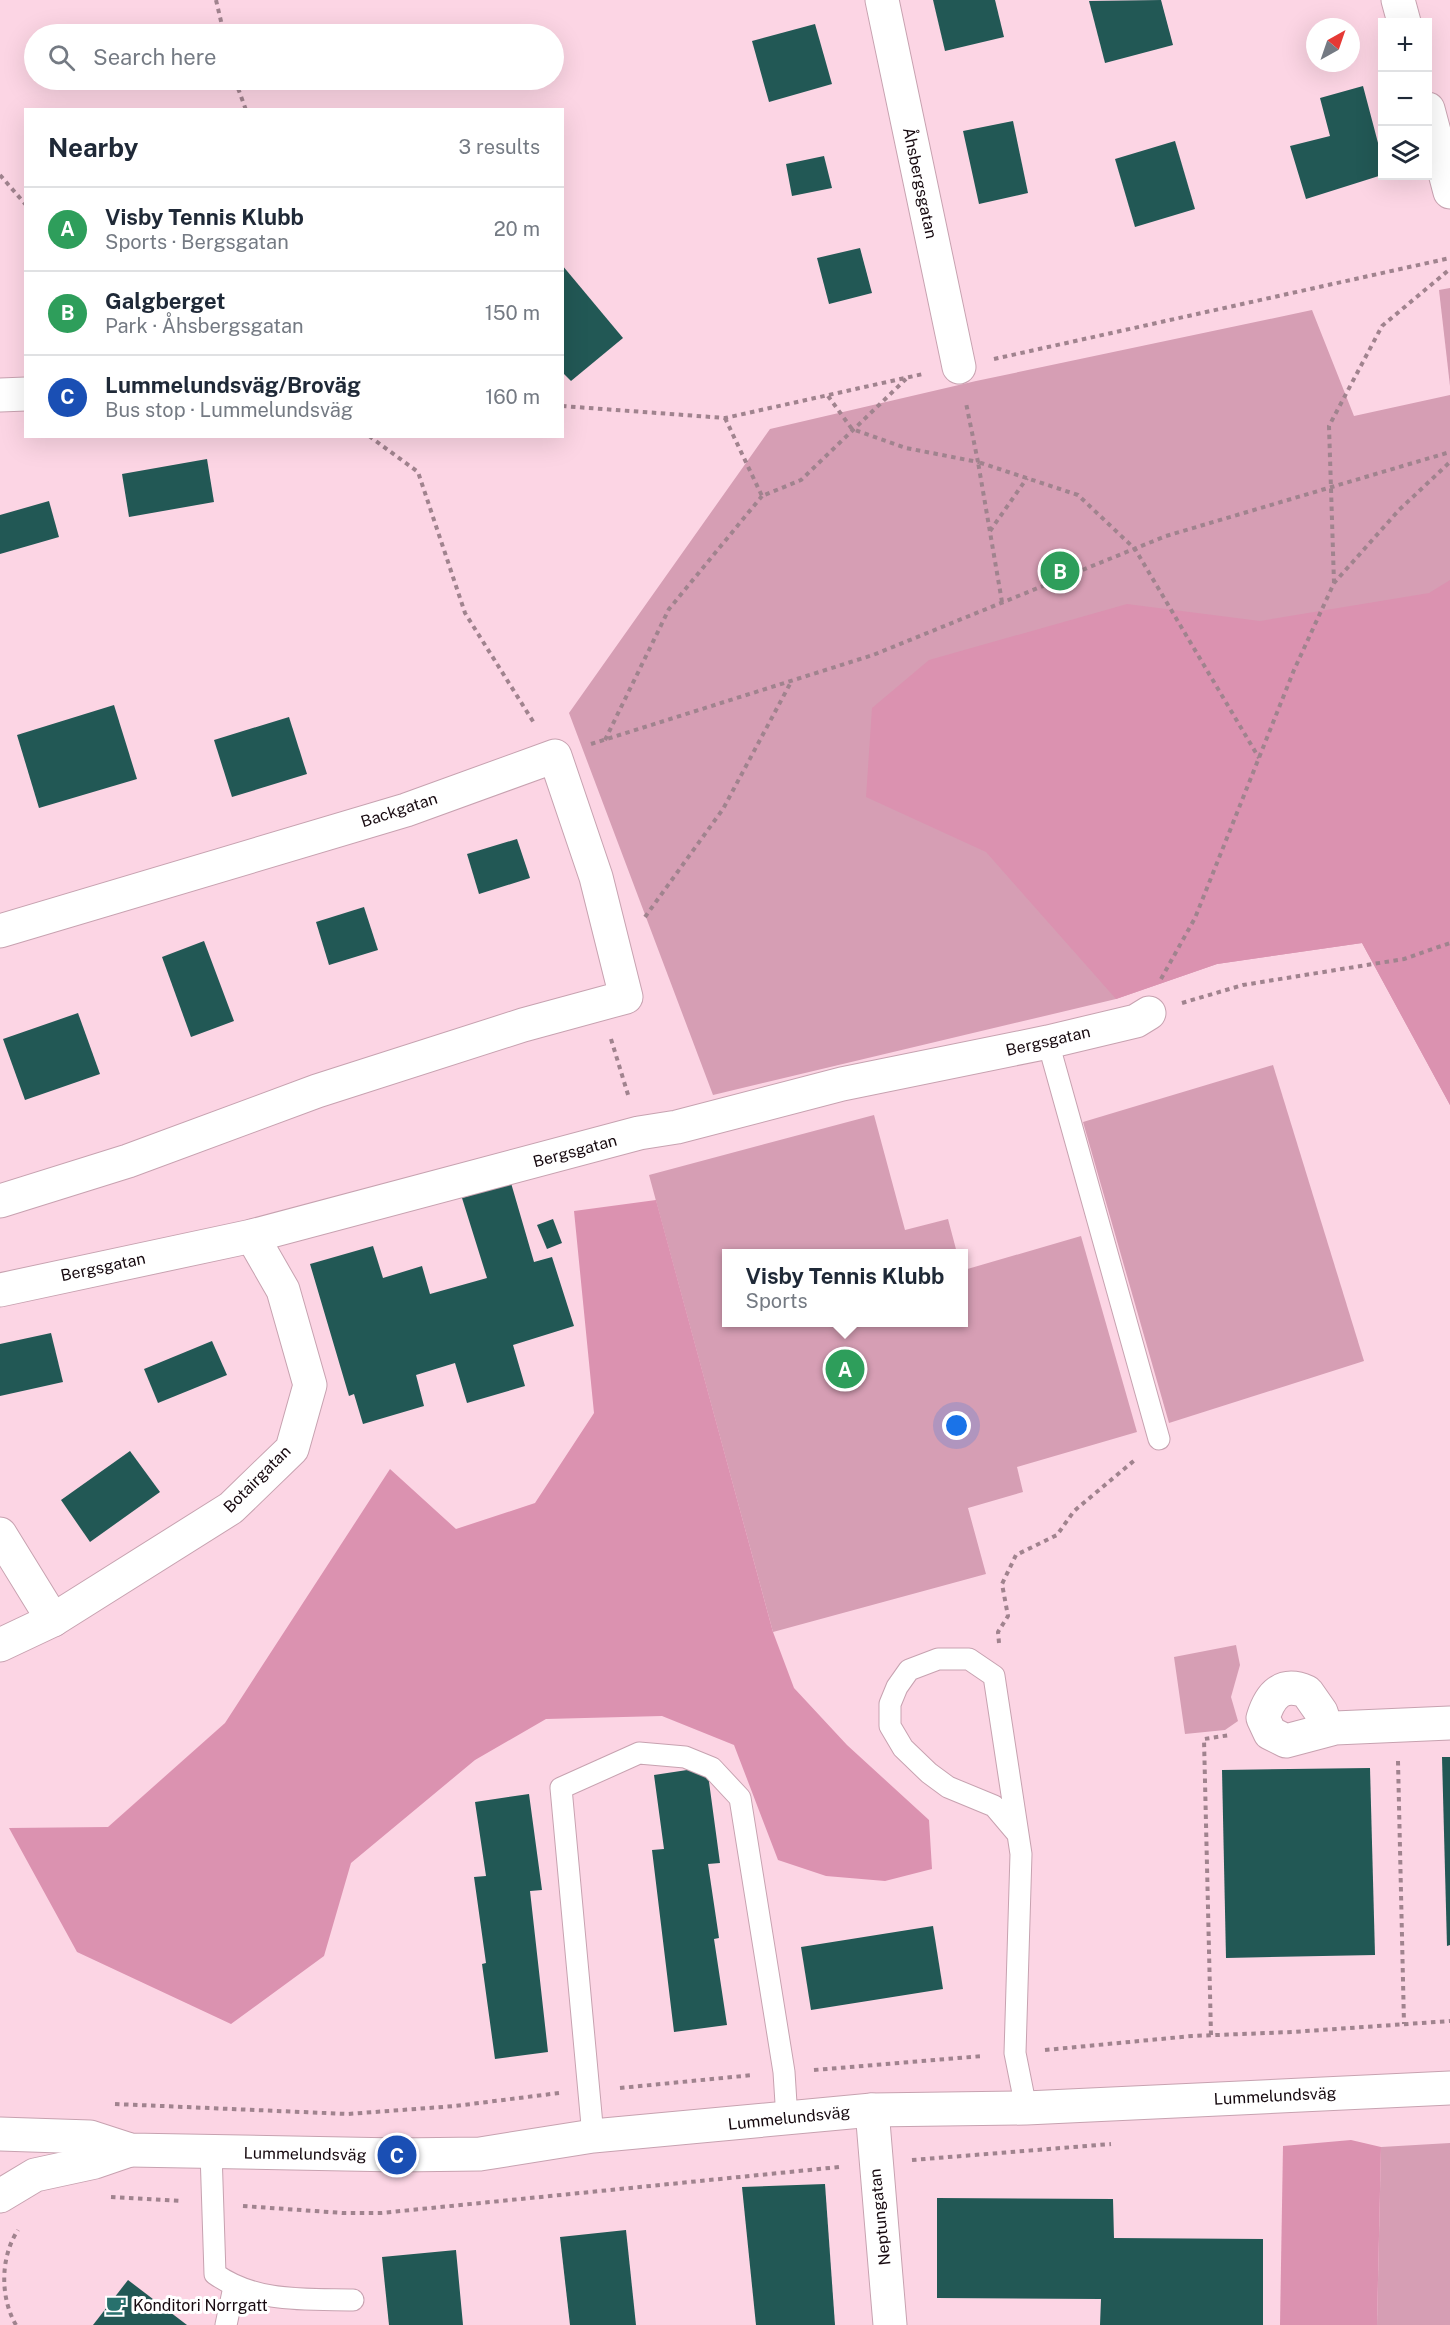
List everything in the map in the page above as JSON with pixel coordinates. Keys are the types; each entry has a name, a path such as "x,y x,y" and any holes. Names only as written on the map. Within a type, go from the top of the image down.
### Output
{"street":[{"name":"Åhsbergsgatan","path":"882,0 958,367"},
{"path":"1398,0 1403,18"},
{"path":"1432,124 1450,192"},
{"path":"0,395 24,394"},
{"path":"0,1201 128,1161 317,1091 523,1025 613,1001 615,958 596,877 555,756"},
{"name":"Backgatan","path":"0,932 406,810 555,756"},
{"name":"Bergsgatan","path":"0,1290 252,1236 639,1134 677,1127 842,1084 1048,1042 1136,1021 1149,1013"},
{"name":"Botairgatan","path":"0,1645 53,1620 231,1508 292,1449 310,1385 283,1290 252,1236"},
{"path":"0,1534 53,1620"},
{"path":"1326,1730 1313,1699 1299,1688 1290,1688 1274,1695 1268,1701 1263,1718 1270,1733 1286,1741 1326,1730 1450,1723"},
{"name":"Lummelundsväg","path":"0,2134 90,2136 130,2150 480,2154 593,2136 872,2110 1026,2108 1450,2088"},
{"name":"Neptungatan","path":"872,2110 890,2325"},
{"name":"Lummelundsväg","path":"0,2196 35,2175 95,2162 130,2150"}],"lane":[{"path":"1048,1042 1159,1438"},
{"path":"1016,1833 994,1806 948,1787 929,1773 903,1748 890,1726 890,1704 897,1687 909,1670 938,1659 969,1659 994,1676 1021,1854 1015,2054 1026,2108"},
{"path":"593,2136 561,1788 639,1754 685,1757 712,1768 740,1798 747,1827 784,2072 787,2119"},
{"path":"211,2152 216,2274 234,2287 272,2298 353,2300"},
{"path":"226,2325 234,2287"}],"path":[{"path":"216,0 222,24"},
{"path":"239,90 245,108"},
{"path":"0,175 24,203"},
{"path":"564,406 725,418 1450,258"},
{"path":"1334,583 1329,426 1382,326 1450,269"},
{"path":"958,367 978,462 1002,602"},
{"path":"605,740 669,609 762,496 801,480 906,378"},
{"path":"827,395 852,429 906,448 978,462 1078,495 1135,549 1259,758"},
{"path":"725,418 762,496"},
{"path":"372,438 418,472 465,613 555,756 873,655 1166,536 1450,452"},
{"path":"1176,953 1195,918 1294,670 1334,583 1399,510 1450,462"},
{"path":"990,531 1027,478"},
{"path":"615,958 723,809 791,681"},
{"path":"1149,1013 1243,985 1404,960 1450,941"},
{"path":"613,1001 639,1134"},
{"path":"994,1676 1001,1663 998,1632 1008,1616 1002,1584 1016,1555 1057,1535 1074,1511 1109,1484 1159,1438"},
{"path":"1211,2035 1204,1738 1228,1737 1242,1726 1263,1718"},
{"path":"1397,1727 1404,2024"},
{"path":"105,2104 348,2114 455,2106 784,2072 1015,2054 1211,2035 1450,2021"},
{"path":"101,2197 381,2213 875,2163 1118,2144"},
{"path":"16,2325 7,2313 0,2293 1,2272 6,2255 19,2228"}],"shaded area":[{"path":"1450,288 1450,386 1439,290"},
{"path":"1312,310 1354,416 1450,395 1450,1105 1362,943 1217,964 1116,999 713,1095 569,713 770,429 976,381"},
{"path":"1450,580 1450,1105 1362,943 1217,964 1116,999 986,852 866,797 872,708 929,660 1127,604 1260,621 1429,593"},
{"path":"1273,1065 1364,1361 1169,1423 1083,1122"},
{"path":"874,1115 905,1230 948,1219 956,1249 722,1249 722,1327 968,1327 968,1269 1081,1236 1137,1432 1017,1467 1023,1492 968,1508 986,1574 773,1632 649,1175"},
{"path":"656,1200 773,1632 794,1688 847,1745 929,1820 932,1869 885,1881 826,1876 778,1860 734,1745 662,1716 546,1719 475,1760 351,1863 324,1956 231,2024 77,1952 9,1828 108,1827 225,1723 390,1469 456,1529 535,1503 594,1413 574,1211"},
{"path":"1236,1645 1240,1665 1231,1697 1238,1721 1225,1730 1185,1734 1174,1657"},
{"path":"1351,2140 1381,2147 1377,2325 1280,2325 1283,2146"},
{"path":"1450,2143 1450,2325 1377,2325 1381,2147"}],"building":[{"path":"933,0 995,0 1004,37 945,51"},
{"path":"1161,0 1173,45 1105,63 1089,1"},
{"path":"815,24 832,84 769,102 752,41"},
{"path":"1363,86 1378,143 1378,176 1306,199 1290,146 1330,136 1320,98"},
{"path":"1013,121 1028,193 979,204 963,131"},
{"path":"1175,141 1195,209 1135,227 1115,159"},
{"path":"824,156 832,188 792,196 786,164"},
{"path":"860,248 872,293 829,304 817,258"},
{"path":"564,267 623,338 571,381 564,374"},
{"path":"207,459 214,502 129,517 122,474"},
{"path":"49,501 59,537 0,554 0,515"},
{"path":"114,705 137,779 39,808 17,735"},
{"path":"289,717 307,774 232,797 214,740"},
{"path":"517,839 530,878 479,894 467,854"},
{"path":"364,907 378,950 329,965 316,922"},
{"path":"204,941 234,1021 191,1037 162,957"},
{"path":"78,1013 100,1074 25,1100 3,1039"},
{"path":"511,1183 534,1262 552,1257 574,1326 513,1345 525,1386 467,1403 455,1363 416,1375 424,1406 363,1424 354,1394 349,1396 310,1264 373,1246 383,1278 422,1266 430,1294 487,1278 462,1198"},
{"path":"553,1219 562,1243 547,1249 537,1225"},
{"path":"51,1333 63,1382 0,1396 0,1344"},
{"path":"212,1341 227,1375 158,1403 144,1369"},
{"path":"130,1451 160,1492 90,1542 61,1500"},
{"path":"1442,1757 1450,1757 1450,1945 1447,1946"},
{"path":"707,1767 720,1863 708,1864 719,1938 714,1939 727,2025 674,2032 652,1850 664,1849 654,1775"},
{"path":"1370,1768 1375,1955 1226,1958 1222,1770"},
{"path":"529,1794 542,1890 530,1891 548,2052 495,2059 482,1964 486,1963 474,1877 486,1876 475,1802"},
{"path":"933,1926 943,1989 811,2010 801,1947"},
{"path":"825,2184 835,2325 756,2325 742,2187"},
{"path":"937,2198 1113,2199 1114,2238 1263,2239 1263,2325 1100,2325 1101,2299 937,2298"},
{"path":"626,2230 636,2325 570,2325 560,2237"},
{"path":"456,2250 463,2325 389,2325 382,2257"},
{"path":"128,2280 187,2325 93,2325"}],"place":[{"name":"Galgberget","path":"1060,571"},
{"name":"Visby Tennis Klubb","path":"845,1369"},
{"name":"Lummelundsväg/Broväg","path":"397,2155"},
{"name":"Konditori Norrgatt","path":"116,2305"}]}
